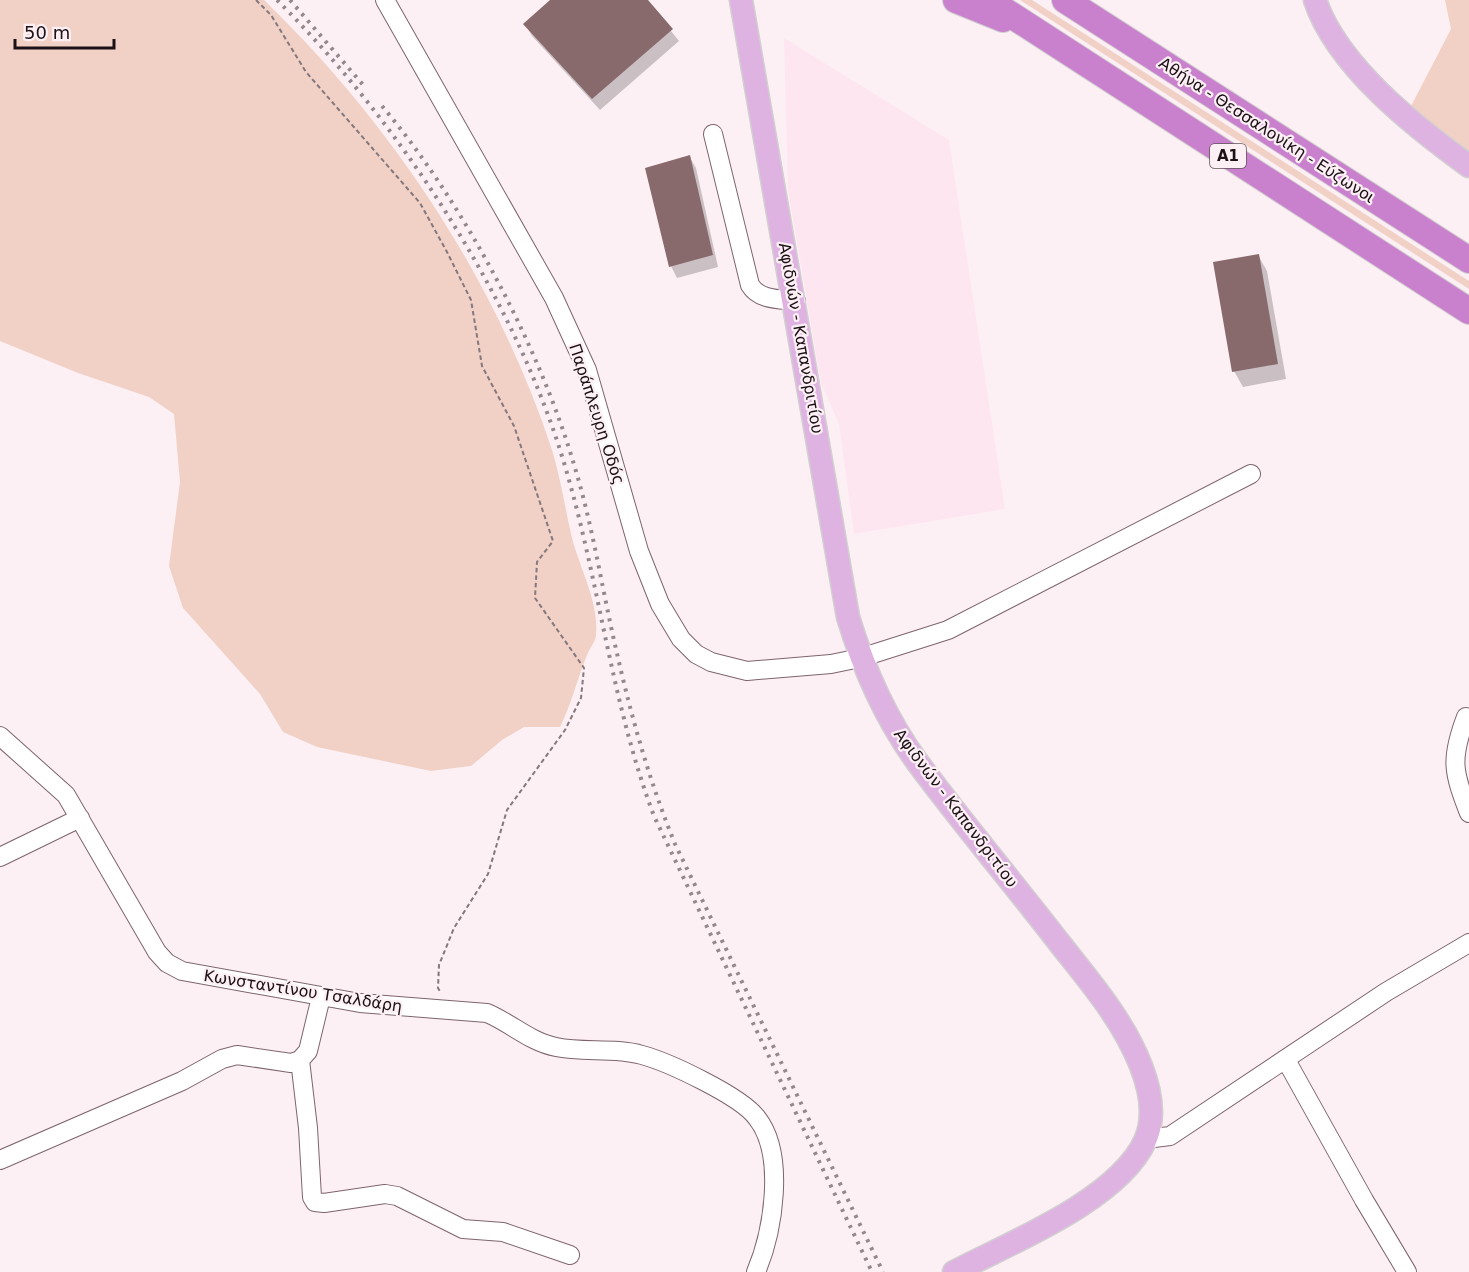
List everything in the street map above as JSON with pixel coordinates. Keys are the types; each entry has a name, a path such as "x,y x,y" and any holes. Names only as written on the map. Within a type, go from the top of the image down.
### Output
{"highway":[{"path":"956,0 1036,33"},
{"name":"Α1","path":"988,0 1469,311"},
{"name":"Αθήνα - Θεσσαλονίκη - Εύζωνοι","path":"1065,0 1469,260"}],"main road":[{"name":"Αφιδνών - Καπανδριτίου","path":"741,0 796,301 848,616 860,658 887,716 918,763 1111,1009 1140,1064 1151,1108 1146,1139 1123,1174 1095,1196 954,1272"},
{"path":"1315,0 1334,36 1382,96 1436,142 1469,166"}],"street":[{"name":"Παράπλευρη Οδός","path":"385,0 554,298 571,333 587,370 639,551 660,604 681,639 696,654 711,662 747,671 831,664 860,658 948,630 1251,474"},
{"path":"713,134 750,285 754,292 766,297 796,301"},
{"path":"1466,717 1454,764 1456,780 1469,813"},
{"name":"Κωνσταντίνου Τσαλδάρη","path":"0,736 66,795 157,952 167,963 182,971 360,1003 487,1013 536,1041 556,1047 641,1054 688,1074 746,1107 758,1118 765,1133 774,1184 771,1229 756,1272"},
{"path":"0,857 80,818"},
{"path":"1146,1139 1170,1136 1386,992 1469,943"},
{"path":"0,1160 182,1081 222,1059 237,1055 291,1063 300,1060 308,1051 321,997"},
{"path":"300,1060 308,1128 312,1197 315,1202 324,1203 384,1194 397,1196 463,1228 503,1232 570,1255"},
{"path":"1286,1060 1407,1272"}],"path":[{"path":"256,0 271,15 306,72 320,90 420,202 471,300 482,366 514,426 553,541 537,562 535,598 584,668 581,698 565,730 507,810 488,874 454,928 439,964 438,988 450,1010"}],"shaded area":[{"path":"0,0 264,0 311,48 397,152 435,208 470,266 501,325 529,387 552,450 572,538 592,598 596,623 595,640 587,655 560,727 524,727 502,740 471,766 431,771 317,747 283,732 260,694 183,608 169,566 180,482 174,414 149,397 78,373 0,341"},
{"path":"1020,0 1032,0 1469,281 1469,289"},
{"path":"1445,0 1469,0 1469,151 1410,108 1451,29"},
{"path":"784,38 949,140 1005,509 854,534 839,424 821,383 788,190"}],"building":[{"path":"550,0 648,0 673,29 592,99 523,24"},
{"path":"690,155 713,255 669,267 645,168"},
{"path":"1259,254 1278,364 1232,372 1213,262"}],"railway":[{"path":"277,0 368,102 411,160 487,282 519,345 546,409 567,473 589,559 627,732 654,816 872,1272"},
{"path":"290,0 364,86"},
{"path":"382,106 412,144 469,231 496,278 541,374 575,468 641,748 675,844 883,1272"}]}
